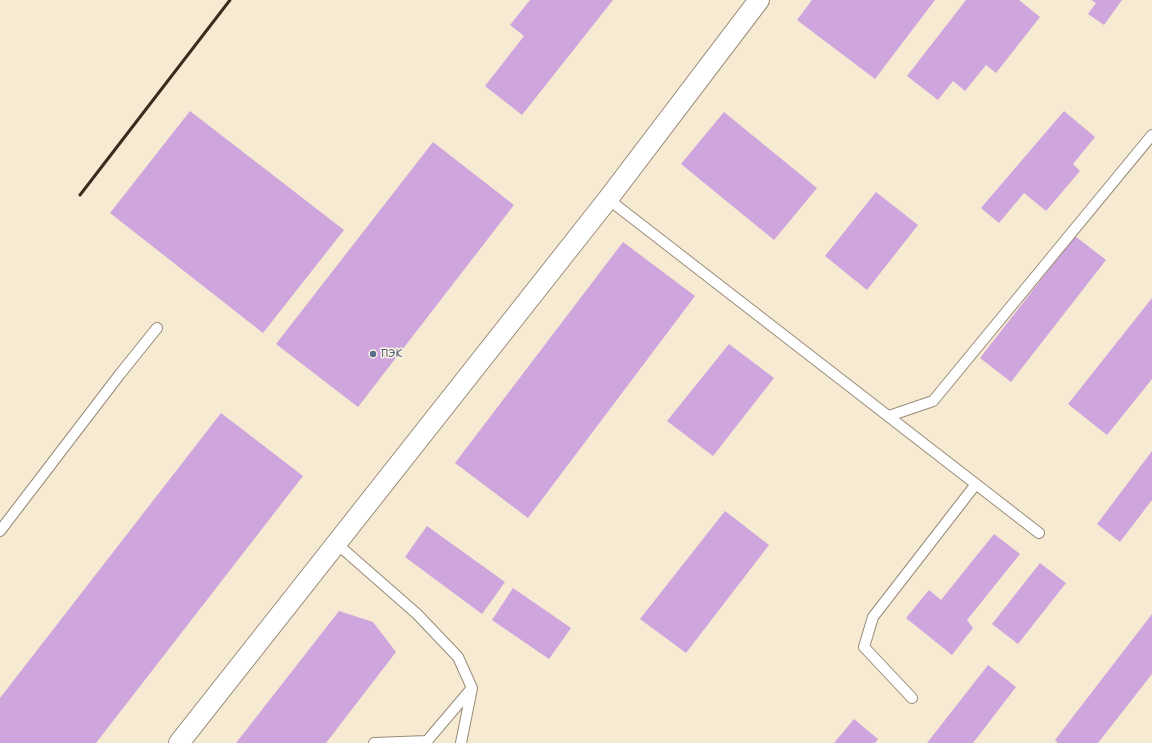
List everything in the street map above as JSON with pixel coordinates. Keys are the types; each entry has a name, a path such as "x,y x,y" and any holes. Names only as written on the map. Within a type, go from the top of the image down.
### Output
{"street":[{"path":"179,743 608,199 759,0"}],"lane":[{"path":"888,416 933,401 1152,135"},
{"path":"608,199 1039,533"},
{"path":"0,531 157,328"},
{"path":"912,698 864,647 873,617 976,484"},
{"path":"336,543 417,614 458,657 472,688 461,743"},
{"path":"374,743 427,741 472,688"}],"building":[{"path":"530,0 613,0 522,115 485,86 524,36 510,25"},
{"path":"812,0 935,0 875,79 797,20"},
{"path":"966,0 1019,0 1040,17 996,73 986,65 965,91 953,81 938,100 907,76"},
{"path":"1091,0 1122,0 1104,25 1088,14 1096,3"},
{"path":"190,111 344,230 263,333 110,213"},
{"path":"1064,111 1095,137 1073,164 1080,171 1046,211 1024,193 999,223 981,208"},
{"path":"724,112 817,188 774,240 681,164"},
{"path":"433,142 514,205 358,407 276,344"},
{"path":"876,192 918,225 867,290 825,256"},
{"path":"1075,236 1106,260 1011,382 980,358"},
{"path":"623,242 695,296 528,518 455,463"},
{"path":"1152,298 1152,379 1107,435 1068,404"},
{"path":"729,344 774,378 713,456 667,421"},
{"path":"221,413 303,476 96,743 0,743 0,698"},
{"path":"1152,451 1152,500 1120,542 1097,524"},
{"path":"725,511 769,545 686,653 640,619"},
{"path":"427,526 505,582 482,614 405,557"},
{"path":"994,534 1020,554 967,620 973,628 952,655 906,618 929,590 941,600"},
{"path":"1040,563 1066,583 1018,644 992,624"},
{"path":"513,588 571,628 549,659 492,620"},
{"path":"339,611 373,622 396,652 326,743 236,743"},
{"path":"1152,614 1152,674 1098,743 1058,743 1055,740"},
{"path":"988,665 1016,687 973,743 927,743"},
{"path":"854,719 878,739 875,743 834,743"}],"railway":[{"path":"80,195 230,0"}],"place":[{"name":"ПЭК","path":"373,354"}]}
